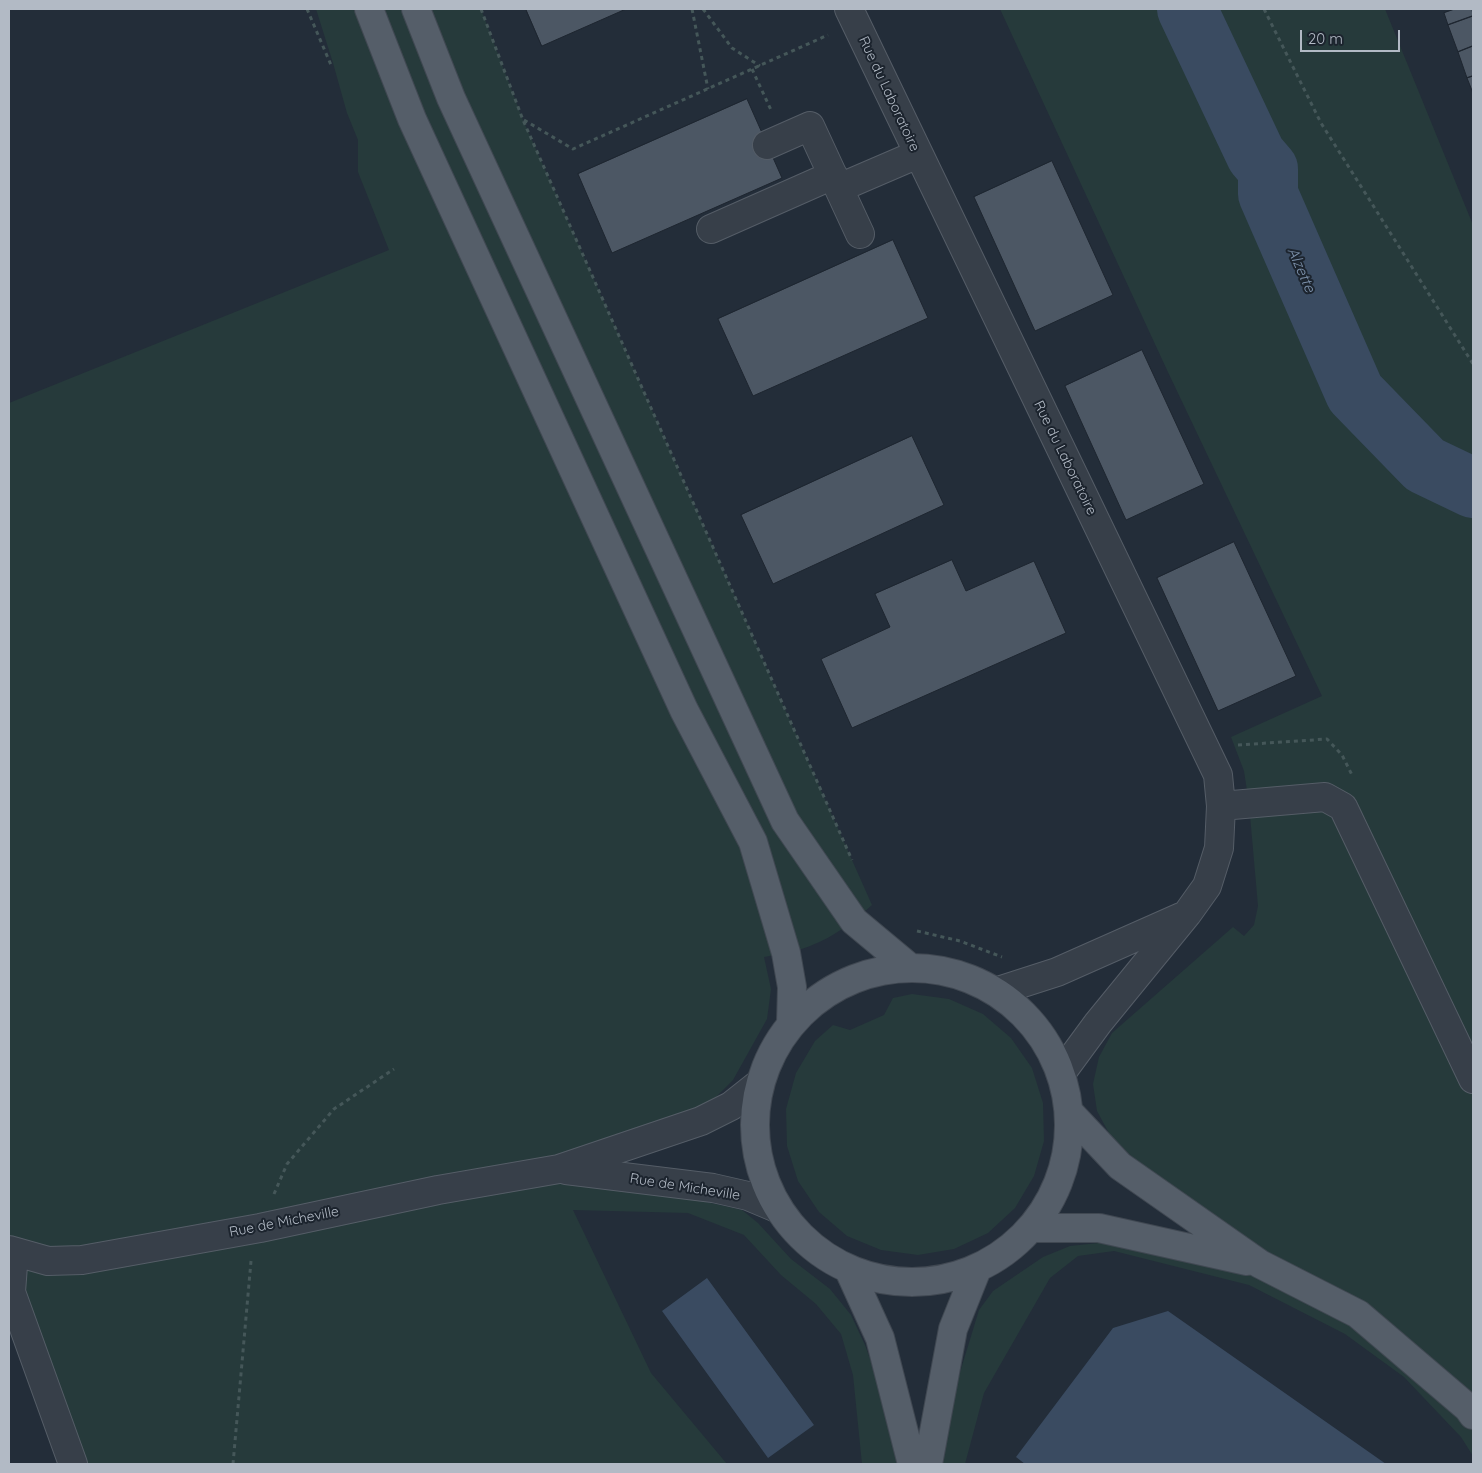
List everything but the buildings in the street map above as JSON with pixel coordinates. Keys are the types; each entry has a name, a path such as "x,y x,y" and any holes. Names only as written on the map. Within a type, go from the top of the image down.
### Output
{"main road":[{"path":"369,9 412,120 680,701 753,842 786,952 792,986 791,1022"},
{"path":"416,9 451,98 785,821 854,921 908,966"},
{"path":"908,966 955,972 998,992 1037,1026 1062,1072 1070,1113 1066,1162 1055,1193 1032,1228 1007,1252 977,1269 935,1282 891,1282 848,1270 809,1245 779,1210 761,1170 754,1126 760,1083 772,1051 791,1022 824,993 864,973 908,966"},
{"path":"1070,1113 1120,1166 1260,1264 1358,1314 1468,1408 1473,1416"},
{"path":"1032,1228 1099,1228 1260,1264"},
{"path":"928,1464 953,1329 977,1269"},
{"path":"848,1270 880,1338 912,1464"}],"street":[{"name":"Rue du Laboratoire","path":"852,16 1218,775 1221,806 1219,848 1207,886 1187,914 1098,1023 1062,1072"},
{"path":"776,141 810,126 860,234"},
{"path":"712,229 836,182 918,154"},
{"path":"1221,806 1325,797 1343,807 1473,1079"},
{"path":"998,992 1057,972 1187,914"},
{"name":"Rue de Micheville","path":"11,1251 48,1261 82,1260 260,1228 438,1190 560,1169 701,1121 731,1106 760,1083"},
{"name":"Rue de Micheville","path":"560,1169 713,1188 748,1196 779,1210"},
{"path":"11,1251 11,1292 73,1464"}],"path":[{"path":"307,9 331,65"},
{"path":"480,9 523,120 856,868"},
{"path":"692,9 708,89"},
{"path":"703,9 732,48 760,66"},
{"path":"1264,9 1321,124 1473,364"},
{"path":"523,120 573,149 752,70 852,16"},
{"path":"752,70 776,141"},
{"path":"913,930 960,941 1003,957"},
{"path":"287,1164 334,1109 394,1069"},
{"path":"233,1464 252,1258 260,1228"}],"green space":[{"path":"316,9 481,9 523,120 872,905 843,929 819,942 799,950 764,957 771,989 767,1019 733,1080 716,1097 695,1109 560,1169 742,1210 758,1223 791,1259 830,1289 851,1315 865,1345 908,1464 862,1464 853,1375 841,1334 816,1304 781,1275 744,1235 688,1213 573,1210 651,1373 727,1464 73,1464 9,1250 9,403 389,250 358,172 358,140 347,113"},
{"path":"1000,9 1385,9 1473,225 1473,1456 1461,1437 1404,1377 1345,1334 1249,1285 1114,1251 1078,1256 1050,1278 984,1393 965,1464 932,1464 979,1310 993,1291 1043,1257 1070,1246 1099,1243 1259,1263 1129,1154 1110,1135 1097,1111 1093,1084 1099,1057 1112,1033 1233,927 1244,936 1254,925 1258,906 1249,804 1244,771 1231,737 1322,696 1167,370"},
{"path":"912,994 949,999 983,1014 1011,1038 1032,1068 1043,1103 1044,1141 1034,1176 1015,1208 988,1233 954,1249 918,1255 881,1250 847,1236 819,1212 798,1181 787,1146 786,1109 796,1073 815,1041 833,1025 850,1030 884,1015 893,998"}],"water":[{"path":"707,1278 814,1425 768,1458 662,1311"},
{"path":"1168,1311 1386,1464 1025,1464 1016,1457 1113,1328"}],"waterway":[{"name":"Alzette","path":"1187,9 1256,155 1268,169 1268,194 1355,393 1425,465 1473,488"}]}
